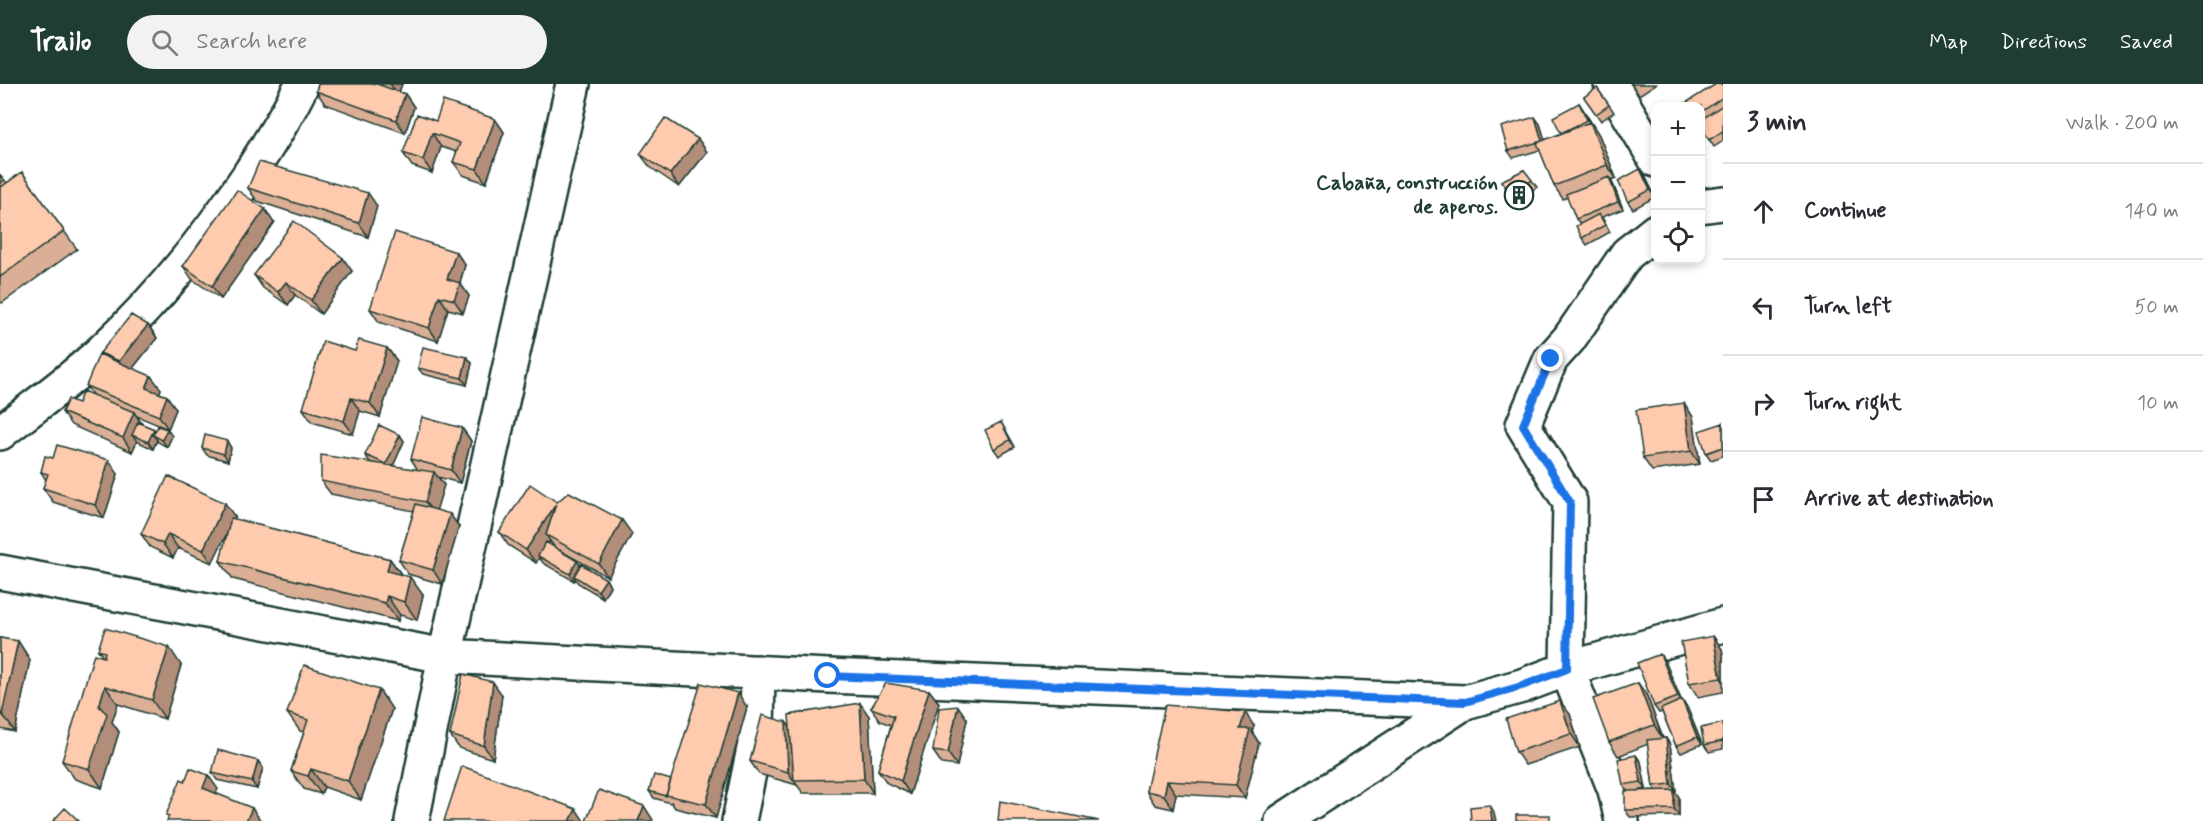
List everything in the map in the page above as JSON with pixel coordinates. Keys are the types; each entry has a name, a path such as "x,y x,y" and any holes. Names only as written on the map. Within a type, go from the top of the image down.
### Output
{"street":[{"path":"0,433 103,351 160,292 219,219 271,140 302,84"},
{"path":"412,821 445,656 573,84"},
{"path":"1611,84 1654,156"},
{"path":"1705,205 1723,203"},
{"path":"1622,821 1615,790 1567,669 1570,502 1523,425 1551,359 1569,339 1627,254 1651,235"},
{"path":"0,572 445,656 758,672 1465,702"},
{"path":"1282,821 1465,702 1522,686 1567,669 1723,625"},
{"path":"740,821 757,734 758,672"}],"building":[{"path":"318,84 377,84 405,94 396,120 316,91"},
{"path":"1716,84 1723,84 1723,97 1705,109 1705,102 1687,102"},
{"path":"1597,88 1609,105 1596,114 1584,97"},
{"path":"443,101 495,119 477,169 453,162 460,143 432,133 423,160 403,153 417,114 436,121"},
{"path":"1579,103 1587,120 1561,133 1553,117"},
{"path":"1723,105 1723,131 1709,140 1705,134 1705,117"},
{"path":"1535,117 1542,141 1508,151 1501,127"},
{"path":"665,118 698,139 670,174 640,154"},
{"path":"1590,122 1607,165 1554,186 1537,143"},
{"path":"259,162 368,193 359,223 248,188"},
{"path":"1640,169 1650,190 1628,202 1618,181"},
{"path":"1524,170 1532,180 1512,195 1501,181"},
{"path":"22,172 64,231 0,277 0,188"},
{"path":"1609,177 1618,202 1576,219 1566,194"},
{"path":"237,190 265,209 212,286 183,266"},
{"path":"1599,214 1605,225 1582,238 1576,226"},
{"path":"294,221 343,258 311,300 286,282 278,292 254,275"},
{"path":"395,232 456,252 447,279 460,283 454,300 439,296 429,328 370,309"},
{"path":"131,315 148,325 119,361 100,353"},
{"path":"359,340 387,348 370,403 351,398 344,421 303,409 323,341 355,351"},
{"path":"423,347 467,357 462,378 418,368"},
{"path":"99,354 151,376 146,388 167,396 159,416 86,386"},
{"path":"83,391 134,412 123,438 62,412 68,399 78,403"},
{"path":"1684,403 1691,451 1643,458 1636,410"},
{"path":"422,417 462,428 451,470 411,459"},
{"path":"138,422 154,429 148,442 132,435"},
{"path":"1001,422 1010,440 994,449 985,430"},
{"path":"1723,423 1723,447 1706,453 1699,431"},
{"path":"379,425 400,435 386,464 365,455"},
{"path":"158,426 167,429 162,440 153,435"},
{"path":"205,435 227,441 224,454 202,448"},
{"path":"57,445 109,460 95,505 43,488 48,474 41,472 45,456 53,458"},
{"path":"321,455 434,472 425,502 321,481"},
{"path":"168,476 225,503 203,550 168,534 163,544 141,534"},
{"path":"530,484 557,502 569,492 622,520 599,564 546,535 556,504 526,550 499,532"},
{"path":"416,504 450,514 433,570 399,560"},
{"path":"231,518 390,559 387,571 410,577 404,602 387,596 385,603 220,561"},
{"path":"546,542 577,561 570,574 538,556"},
{"path":"581,564 606,579 598,591 574,576"},
{"path":"105,628 169,647 152,700 105,686 99,706 107,714 89,769 62,761 94,654 104,657 105,652 98,650"},
{"path":"1713,636 1721,678 1689,683 1681,642"},
{"path":"0,638 18,641 2,714 0,713"},
{"path":"1660,654 1678,697 1654,706 1637,663"},
{"path":"304,665 379,690 348,781 311,769 308,776 291,771 308,720 287,713"},
{"path":"463,674 493,682 484,746 450,735"},
{"path":"701,683 738,693 706,804 666,795"},
{"path":"886,683 929,690 901,781 878,770 894,716 871,708"},
{"path":"1638,683 1654,725 1609,742 1593,699"},
{"path":"1682,700 1697,737 1676,746 1661,709"},
{"path":"1560,701 1571,734 1516,752 1506,719"},
{"path":"860,703 864,779 794,780 789,715"},
{"path":"1165,705 1245,712 1240,729 1250,729 1236,785 1167,781 1164,795 1146,791"},
{"path":"958,706 948,753 933,751 939,708"},
{"path":"762,715 786,722 788,772 750,761"},
{"path":"1723,723 1723,741 1704,745 1701,728"},
{"path":"1666,738 1671,784 1653,786 1647,740"},
{"path":"218,750 258,761 252,782 212,773"},
{"path":"1636,755 1641,782 1623,785 1618,759"},
{"path":"462,766 576,809 570,821 444,821"},
{"path":"190,768 208,775 203,788 252,808 246,821 167,821 169,816 166,815 181,779 185,781"},
{"path":"654,775 671,780 666,796 649,791"},
{"path":"599,790 644,806 638,821 586,821"},
{"path":"1674,790 1674,809 1625,810 1625,791"},
{"path":"1000,801 1099,821 998,821"},
{"path":"1490,805 1492,821 1471,821 1470,807"},
{"path":"65,808 79,821 53,821"},
{"path":"1516,815 1550,815 1550,821 1516,821"}],"place":[{"name":"Cabaña, construcción de aperos.","path":"1519,195"}],"route":[{"path":"828,676 1465,702 1522,686 1567,669 1570,502 1523,425 1551,359"}]}
